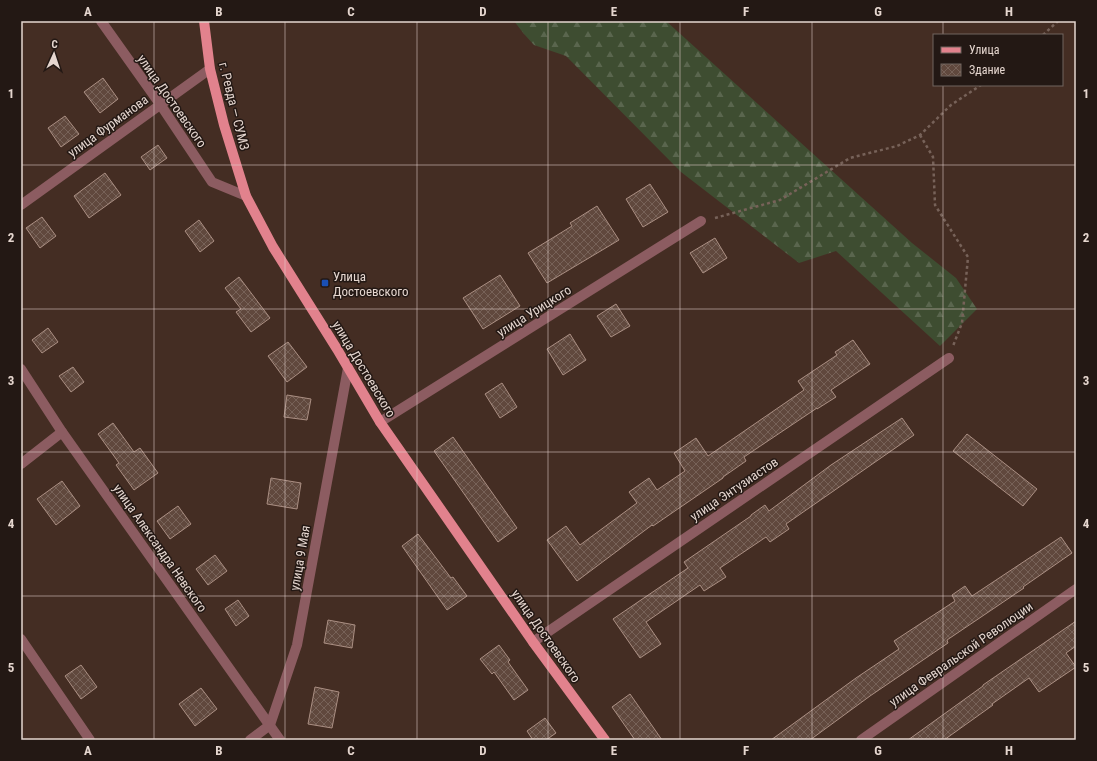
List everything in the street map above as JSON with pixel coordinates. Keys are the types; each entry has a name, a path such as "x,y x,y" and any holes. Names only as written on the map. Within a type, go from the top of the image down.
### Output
{"main road":[{"name":"г. Ревда — СУМЗ","path":"204,21 210,69 224,125 246,196"},
{"name":"улица Достоевского","path":"246,196 273,247 337,349 380,422 533,642 605,740"}],"street":[{"name":"улица Достоевского","path":"101,21 160,104 212,182 246,196"},
{"name":"улица Фурманова","path":"21,205 210,69"},
{"name":"улица Урицкого","path":"380,422 701,222"},
{"name":"улица Энтузиастов","path":"533,642 949,358"},
{"name":"улица 9 Мая","path":"270,725 297,645 348,368"},
{"name":"улица Александра Невского","path":"21,369 62,432 280,740"},
{"path":"21,464 62,432"},
{"name":"улица Февральской Революции","path":"861,740 1076,589"},
{"path":"21,639 90,740"},
{"path":"250,740 270,725"}],"path":[{"path":"1044,34 1058,21"},
{"path":"701,222 780,200 850,158 897,146 920,135 951,105 980,86"},
{"path":"920,135 933,157 935,205 968,257 962,323 949,358"}],"green space":[{"path":"514,21 666,21 912,243 956,278 977,309 940,346 836,251 799,263 681,172 566,56 534,45"}],"building":[{"path":"103,78 118,99 100,113 84,92"},
{"path":"65,116 79,134 61,147 48,128"},
{"path":"158,145 167,158 150,170 141,157"},
{"path":"105,173 121,195 89,218 74,196"},
{"path":"650,184 668,212 643,227 626,199"},
{"path":"597,206 619,240 547,283 528,253 572,226 570,223"},
{"path":"42,217 56,236 40,248 26,228"},
{"path":"199,220 214,241 200,252 185,231"},
{"path":"715,238 727,258 703,273 690,253"},
{"path":"500,275 520,306 483,329 463,298"},
{"path":"239,277 270,318 251,332 236,312 241,309 225,288"},
{"path":"616,304 630,326 611,337 597,316"},
{"path":"48,328 58,342 42,353 32,340"},
{"path":"570,334 586,360 563,375 547,349"},
{"path":"853,340 870,364 831,390 836,397 744,457 746,461 653,526 652,525 577,581 547,540 566,526 580,545 637,503 629,492 649,478 657,490 685,471 674,453 696,438 708,456 804,390 798,381 837,355 835,352"},
{"path":"288,342 307,367 287,382 268,356"},
{"path":"73,367 84,382 71,392 59,376"},
{"path":"502,383 517,407 500,418 485,394"},
{"path":"287,395 311,399 307,420 284,417"},
{"path":"902,418 914,435 786,524 789,529 770,542 766,537 720,568 726,577 704,591 700,585 646,622 661,644 640,658 613,619 688,568 684,562 765,505 769,511 831,465"},
{"path":"113,423 134,452 140,448 158,473 134,490 116,465 119,463 98,434"},
{"path":"967,434 1037,489 1023,506 953,451"},
{"path":"453,437 517,528 498,542 434,451"},
{"path":"271,478 301,483 297,509 267,504"},
{"path":"62,481 80,506 56,525 37,499"},
{"path":"178,506 191,524 170,539 157,521"},
{"path":"418,534 451,578 453,577 467,596 447,610 402,546"},
{"path":"1061,537 1072,553 1023,587 1024,588 947,640 948,643 870,696 810,740 771,740 856,678 899,649 894,641 955,601 952,595 965,586 972,596"},
{"path":"215,555 227,571 208,585 196,569"},
{"path":"238,600 249,616 236,626 225,609"},
{"path":"328,620 355,625 352,648 324,643"},
{"path":"1076,621 1076,646 1066,653 1076,667 1039,692 1029,678 944,740 908,740 983,685"},
{"path":"499,645 510,660 508,662 528,690 514,700 494,672 492,674 480,659"},
{"path":"81,665 97,687 81,699 65,676"},
{"path":"315,687 339,692 332,728 308,724"},
{"path":"201,688 217,709 195,726 179,704"},
{"path":"630,694 662,740 635,740 612,707"},
{"path":"545,718 556,733 546,740 533,740 527,731"}],"place":[{"name":"Улица Достоевского","path":"325,283"}]}
